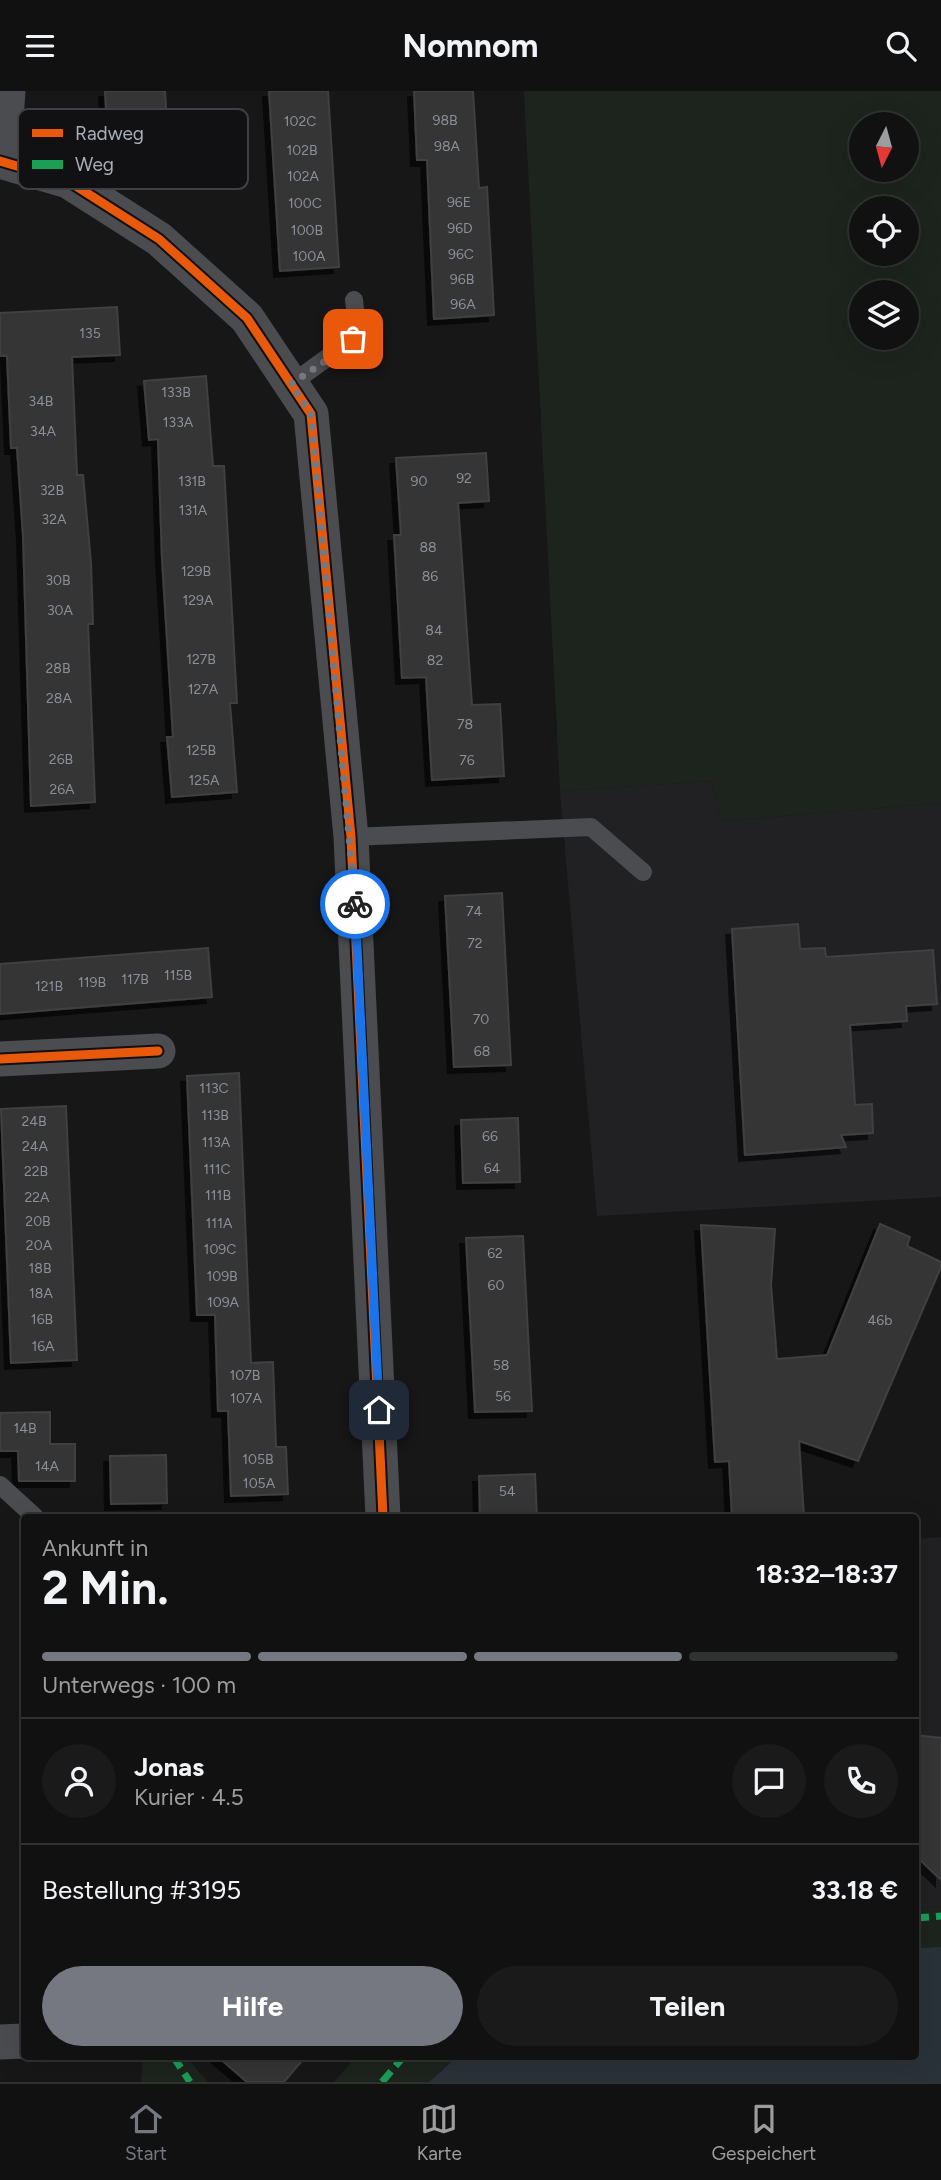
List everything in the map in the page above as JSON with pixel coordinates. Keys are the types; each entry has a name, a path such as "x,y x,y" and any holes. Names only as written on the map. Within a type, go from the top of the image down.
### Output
{"street":[{"path":"8,91 1,161 18,166"},
{"path":"80,189 159,240 247,318 311,414 351,837 383,1514"},
{"path":"0,1059 158,1051"},
{"path":"0,2042 21,2041"}],"lane":[{"path":"291,384 345,348 353,339 357,326 354,300"},
{"path":"351,837 590,827 643,872"},
{"path":"0,1485 33,1514"}],"shaded area":[{"path":"524,91 941,91 941,803 722,821 711,781 560,791"},
{"path":"711,781 722,821 941,803 941,1197 597,1216 560,791"},
{"path":"941,1537 941,1906 919,1908 919,1539"},
{"path":"941,1906 941,1947 919,1948 919,1908"},
{"path":"941,1947 941,2082 429,2082 454,2060 919,2060 919,1948"},
{"path":"143,2060 189,2060 208,2082 141,2082"},
{"path":"353,2060 454,2060 429,2082 334,2082"}],"building":[{"path":"105,91 165,91 166,109 106,109"},
{"path":"269,91 328,91 339,267 280,271"},
{"path":"414,91 473,91 479,188 487,187 494,315 434,319 427,160 417,160"},
{"path":"117,307 120,355 72,357 77,475 83,475 91,563 93,624 88,624 95,802 31,806 23,536 17,448 11,448 7,356 0,356 0,313"},
{"path":"206,376 213,466 224,466 237,703 230,703 237,792 172,797 167,737 173,737 158,439 149,440 144,381"},
{"path":"486,453 489,501 458,503 472,705 500,704 504,776 432,780 426,677 402,678 394,535 401,535 396,458"},
{"path":"502,893 511,1065 454,1067 445,896"},
{"path":"798,924 800,949 825,948 826,957 933,950 937,1004 906,1006 907,1021 850,1025 855,1105 872,1104 873,1133 841,1135 846,1147 745,1155 732,929"},
{"path":"208,948 212,997 0,1014 0,964"},
{"path":"239,1073 251,1363 273,1362 276,1447 286,1447 288,1494 231,1496 228,1411 218,1411 215,1315 197,1315 187,1076"},
{"path":"66,1106 77,1360 11,1363 1,1109"},
{"path":"518,1118 520,1182 463,1183 461,1120"},
{"path":"880,1224 910,1237 907,1246 941,1262 858,1461 799,1441 804,1514 732,1514 729,1461 715,1462 701,1225 775,1229 771,1285 777,1359 827,1355"},
{"path":"523,1236 532,1411 475,1412 466,1238"},
{"path":"50,1412 50,1444 75,1444 75,1481 19,1481 18,1451 0,1451 0,1413"},
{"path":"166,1455 167,1503 111,1504 110,1456"},
{"path":"535,1474 537,1514 480,1514 479,1476"},
{"path":"919,1735 941,1738 941,1880 919,1859"},
{"path":"222,2060 303,2060 284,2082 247,2082"}],"marked path":[{"path":"919,1918 941,1916"},
{"path":"176,2060 190,2082"},
{"path":"382,2082 401,2060"}],"cycle path":[{"path":"0,161 18,166"},
{"path":"81,189 159,239 247,318 311,414 351,837 383,1514"},
{"path":"0,1059 158,1051"}],"way so far":[{"path":"353,339 345,348 291,384 311,414 355,904"}],"route":[{"path":"355,904 379,1410"}]}
